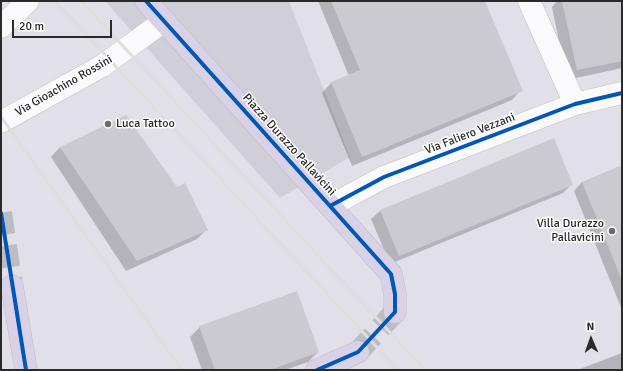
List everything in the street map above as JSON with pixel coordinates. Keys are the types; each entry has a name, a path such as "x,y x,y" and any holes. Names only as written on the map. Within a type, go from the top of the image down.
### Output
{"main road":[{"name":"Piazza Durazzo Pallavicini","path":"146,1 390,274 395,294 395,312"},
{"path":"9,292 26,370"},
{"path":"317,370 358,352"}],"street":[{"path":"1,27 28,1"},
{"path":"529,1 575,104"},
{"name":"Via Gioachino Rossini","path":"1,122 102,66 164,21"},
{"name":"Via Faliero Vezzani","path":"330,206 384,177 575,104 622,93"}],"shaded area":[{"path":"105,1 289,1 350,157 280,198"}],"building":[{"path":"331,1 485,1 523,91 362,157 331,82 360,70"},
{"path":"562,1 622,1 622,61 577,70"},
{"path":"126,115 177,187 185,183 208,230 137,261 60,147"},
{"path":"554,138 573,185 399,256 380,210"},
{"name":"Villa Durazzo Pallavicini","path":"622,165 622,278 621,278 582,182"},
{"path":"297,291 319,352 270,370 215,370 199,326"}],"tunnel":[{"path":"1,213 12,286"},
{"path":"358,352 395,312"}],"railway":[{"path":"55,1 398,370"},
{"path":"81,1 425,370"},
{"path":"1,117 182,370"}],"cycle path":[{"path":"146,1 391,274 395,294 395,312 358,352 317,370"},
{"path":"330,206 384,177 575,104 622,93"},
{"path":"1,213 26,370"}],"place":[{"name":"Luca Tattoo","path":"108,124"},
{"name":"Villa Durazzo Pallavicini","path":"612,231"}]}
